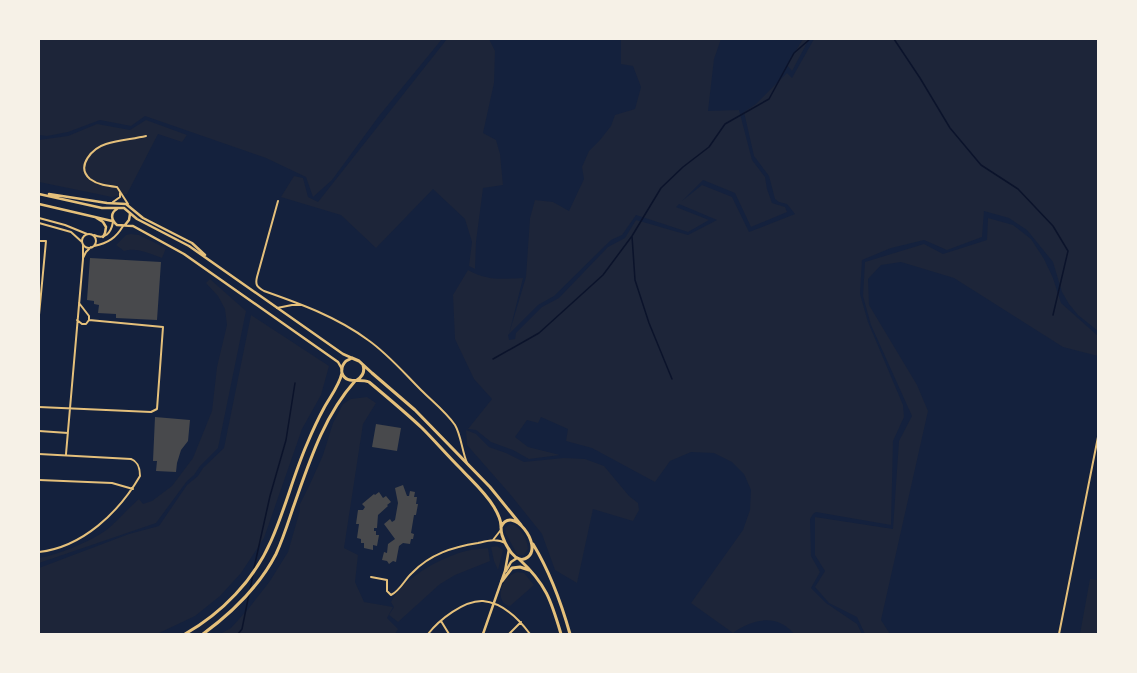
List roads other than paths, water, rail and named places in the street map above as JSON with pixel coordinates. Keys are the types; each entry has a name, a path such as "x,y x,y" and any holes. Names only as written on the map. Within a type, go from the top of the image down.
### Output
{"main road":[{"path":"185,634 226,604 244,585 263,557 274,536 307,444 324,408 339,382 344,363 352,358 362,363 429,422 490,487 521,525 544,562 557,592 570,634"},
{"path":"203,634 226,617 243,600 271,562 282,539 309,462 320,436 342,395 356,380 362,376 362,363"},
{"path":"342,371 348,380 365,380 369,382 422,429 490,501 497,513 508,548 532,571 542,584 549,597 560,634"},
{"path":"501,528 504,523 509,520 515,520 521,525"},
{"path":"518,558 526,558 530,555 533,546 531,540"},
{"path":"502,581 508,572 516,567 532,571"}],"street":[{"path":"146,136 105,144 90,154 84,167 89,178 101,184 117,187 130,207 143,218 192,243 211,261"},
{"path":"111,203 118,200 120,197 120,192"},
{"path":"39,194 121,203 130,207"},
{"path":"39,194 102,208 124,208 137,219 179,240 211,261 343,354 352,358"},
{"path":"278,201 255,283 257,287 264,291 304,305 340,322 370,341 456,426 467,463"},
{"path":"39,204 113,221 117,225 133,226 154,237 200,264 338,362 342,371"},
{"path":"39,218 65,225 98,237 110,232 113,221 112,214 117,208"},
{"path":"83,245 87,248 92,247 102,244 116,236 130,220 130,214 128,211"},
{"path":"93,216 105,224 106,230 103,236"},
{"path":"39,223 71,232 82,242"},
{"path":"66,454 83,259 82,242 83,236 87,234"},
{"path":"83,259 86,252 92,247 96,240 93,235"},
{"path":"39,241 46,241 40,277 39,315"},
{"path":"79,302 89,316 89,320"},
{"path":"277,308 292,305 304,305"},
{"path":"39,407 151,412 157,409 163,326 89,320 86,324 82,324 77,320"},
{"path":"39,431 68,433"},
{"path":"1059,634 1098,437"},
{"path":"39,454 66,454 135,460 138,464 140,476 133,489 107,518 90,532 57,548 39,552"},
{"path":"39,480 112,483 133,489"},
{"path":"488,541 496,538 501,528"},
{"path":"371,577 387,580 387,591 391,595 396,592 411,573 437,555 459,546 488,541 499,540 506,544"},
{"path":"483,634 502,581 509,554 508,548"},
{"path":"504,574 511,562 518,558"},
{"path":"428,634 455,610 472,602 483,601 494,604 513,614 530,634"},
{"path":"441,621 449,634"},
{"path":"510,634 521,622"}],"waterway":[{"path":"493,359 539,333 603,275 632,236 661,188 683,167 709,147 725,124 769,99 794,53 810,39"},
{"path":"894,39 920,78 950,128 981,165 1018,189 1053,226 1068,251 1053,315"},
{"path":"632,236 635,280 649,323 672,379"},
{"path":"254,568 270,496 286,440 295,383"},
{"path":"250,590 253,574"},
{"path":"238,634 242,629 249,594"}]}
